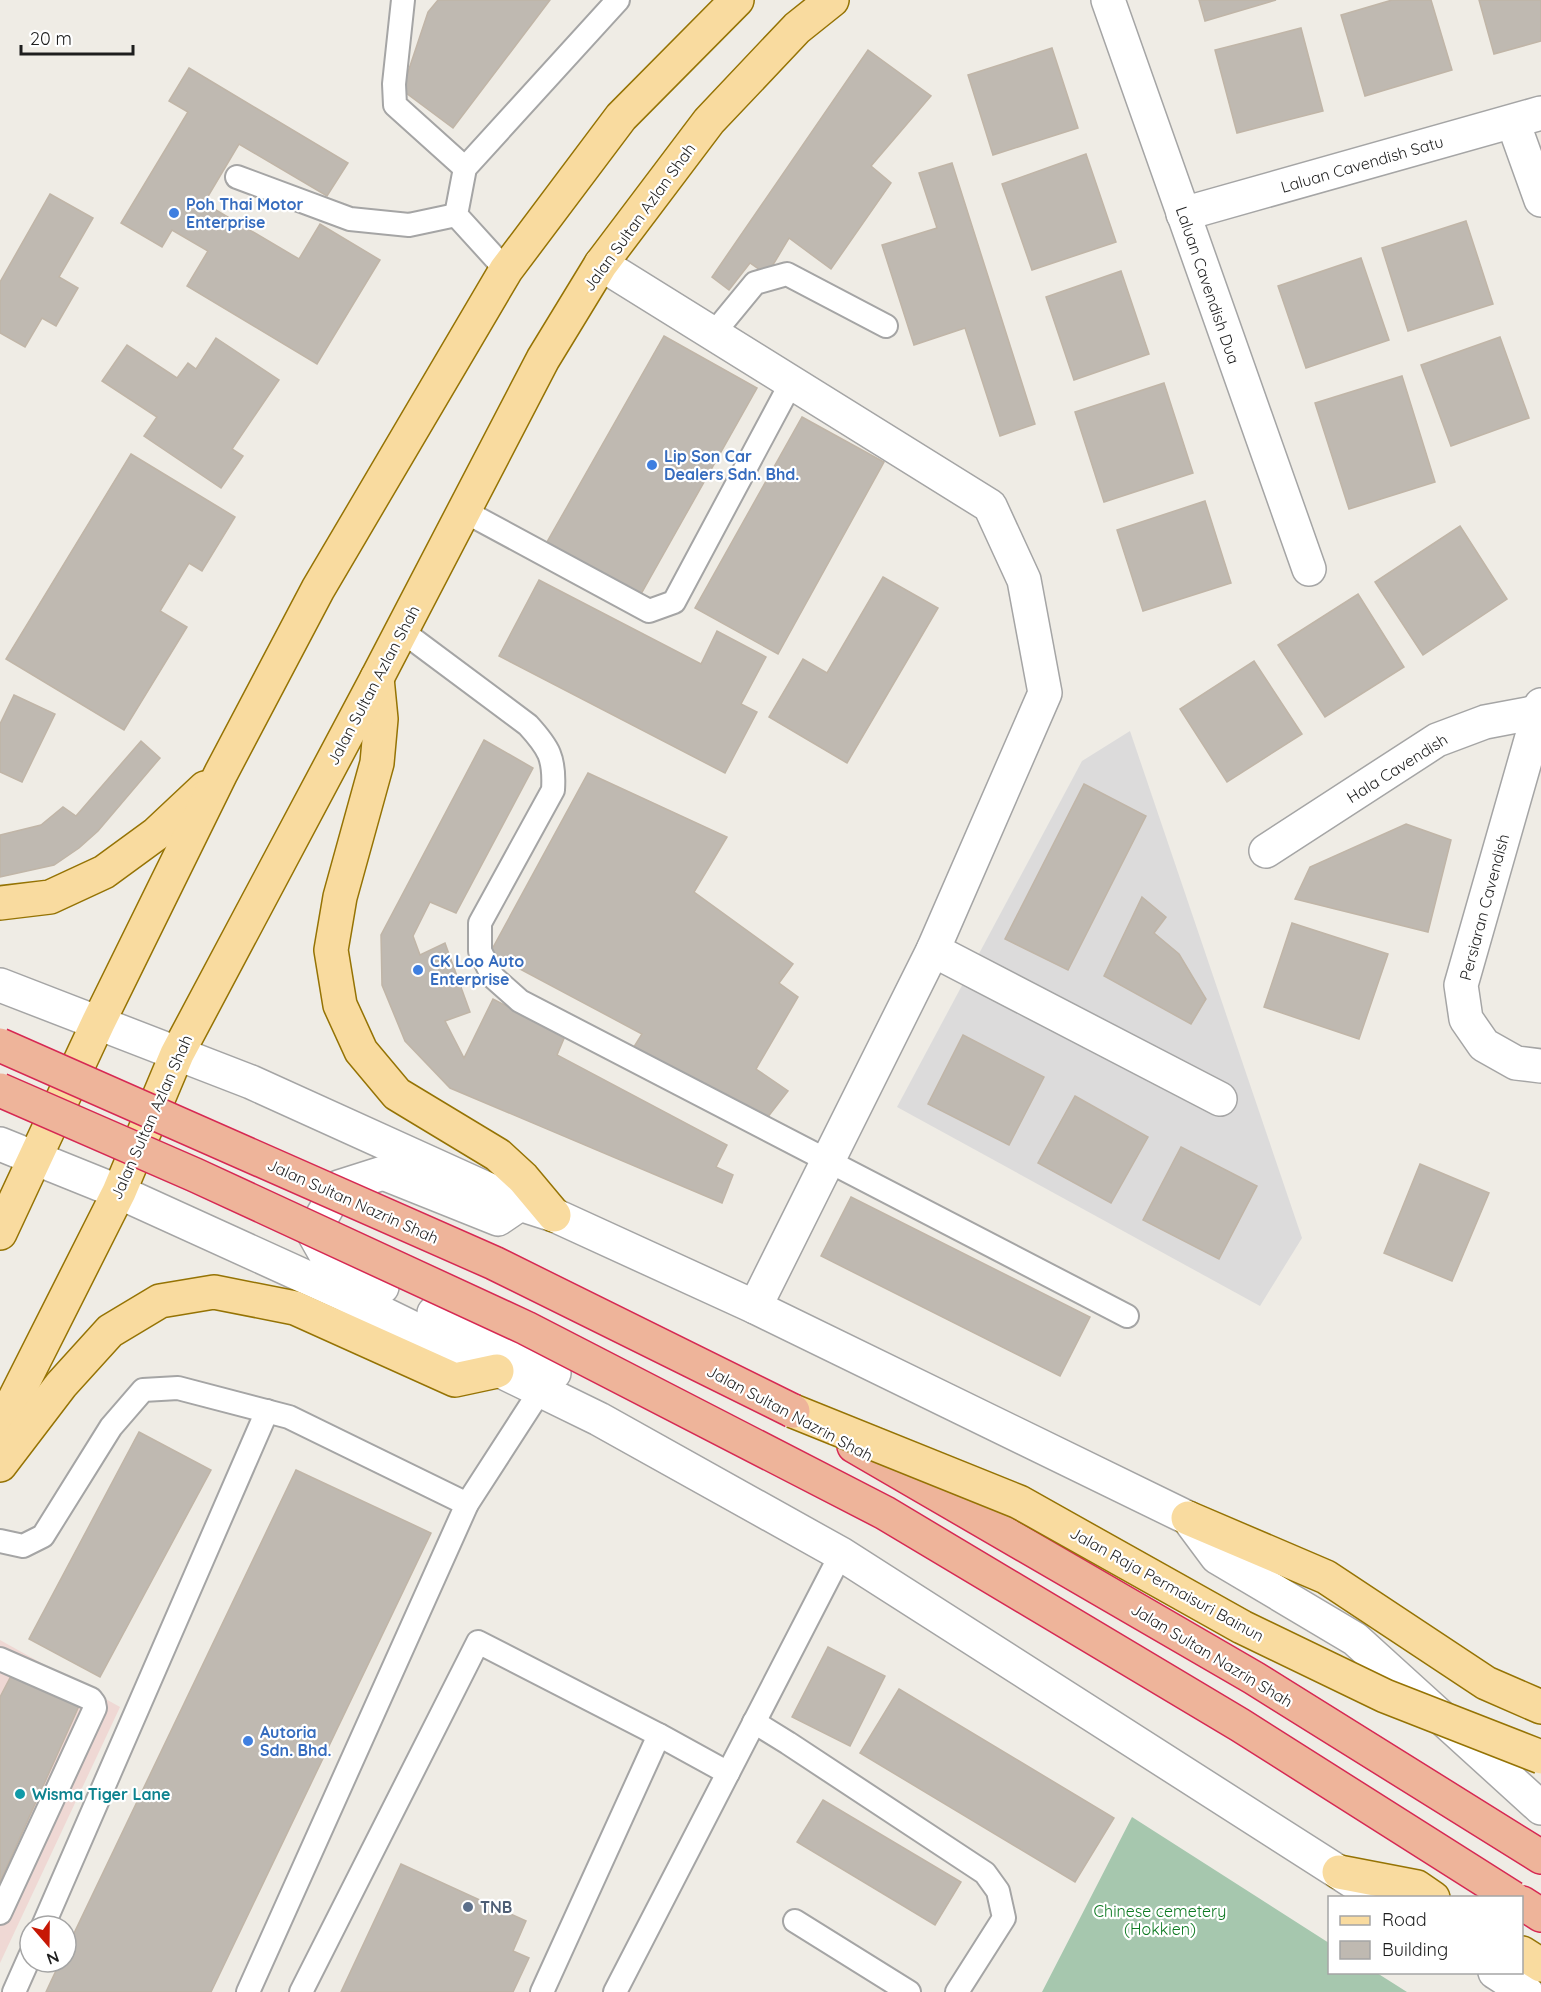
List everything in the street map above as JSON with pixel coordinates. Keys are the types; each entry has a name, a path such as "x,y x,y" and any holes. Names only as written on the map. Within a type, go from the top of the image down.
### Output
{"highway":[{"name":"Jalan Sultan Nazrin Shah","path":"0,1045 495,1263 793,1411 1254,1678 1541,1857"},
{"path":"0,1090 195,1175 526,1328 885,1513 1240,1725 1510,1896"},
{"path":"1523,1904 1541,1915"}],"main road":[{"path":"0,1233 98,1023 221,773 318,589 506,270 621,117 737,0"},
{"name":"Jalan Sultan Azlan Shah","path":"0,1428 119,1192 177,1054 402,631 543,359 601,264 710,121 797,28 832,0"},
{"path":"377,678 381,719 377,763 340,897 332,950 340,1005 361,1051 397,1094 498,1155 524,1178 554,1215"},
{"path":"0,903 50,897 104,872 156,834 221,773"},
{"path":"0,1465 61,1385 110,1331 160,1301 214,1292 295,1308 455,1380 497,1371"},
{"name":"Jalan Raja Permaisuri Bainun","path":"793,1411 1019,1502 1242,1627 1385,1696 1541,1757"},
{"path":"1188,1518 1326,1577 1486,1683 1541,1707"},
{"path":"1339,1872 1417,1887 1430,1896"},
{"path":"1523,1954 1541,1965"}],"street":[{"name":"Laluan Cavendish Dua","path":"1108,0 1309,569"},
{"path":"1527,118 1541,200"},
{"name":"Laluan Cavendish Satu","path":"1183,214 1527,118"},
{"path":"601,264 990,506 1024,580 1045,693 933,950 755,1307"},
{"name":"Hala Cavendish","path":"1266,851 1437,740 1485,722 1539,709"},
{"name":"Persiaran Cavendish","path":"1539,709 1461,985 1466,1019 1484,1045 1516,1063 1541,1066"},
{"path":"933,950 1220,1099"},
{"path":"0,985 252,1082 520,1204 554,1215 755,1307 1188,1518 1217,1557 1355,1639 1541,1808"},
{"path":"0,1144 119,1192 341,1293 599,1419 841,1554 1376,1896"},
{"path":"520,1204 498,1219 383,1173 339,1187 313,1232 330,1262 561,1377 599,1419"},
{"path":"1499,1974 1526,1992"}],"lane":[{"path":"403,0 394,84 395,105 465,168"},
{"path":"456,215 465,168 618,0"},
{"path":"237,177 350,219 409,225 456,215"},
{"path":"456,215 506,270"},
{"path":"713,334 754,283 787,274 886,326"},
{"path":"465,511 649,611 674,602 791,383"},
{"path":"402,631 528,725 546,745 555,769 554,790 480,923 480,951 494,977 520,1001 1127,1316"},
{"path":"0,1541 23,1546 43,1536 111,1427 143,1390 178,1388 289,1417 467,1504"},
{"path":"248,1992 467,1504 540,1391"},
{"path":"48,1914 267,1411"},
{"path":"615,1992 841,1554"},
{"path":"301,1992 478,1642 728,1773"},
{"path":"0,1659 91,1699 95,1708 0,1913"},
{"path":"754,1722 985,1873 998,1891 1004,1918 957,1992"},
{"path":"542,1992 659,1735"},
{"path":"795,1921 909,1992"},
{"path":"14,1992 22,1974"}],"shaded area":[{"path":"1130,731 1302,1238 1260,1306 897,1107 1082,761"},
{"name":"Wisma Tiger Lane","path":"0,1640 120,1707 23,1914 18,1914 18,1925 0,1963"}],"green space":[{"name":"Chinese cemetery (Hokkien)","path":"1132,1817 1328,1942 1328,1974 1379,1974 1407,1992 1042,1992"}],"building":[{"path":"438,0 550,0 453,128 402,90 428,12"},
{"path":"1199,0 1276,0 1205,21"},
{"path":"1392,0 1431,0 1452,70 1365,96 1341,15"},
{"path":"1479,0 1541,0 1541,41 1494,54"},
{"path":"1301,28 1323,111 1237,133 1215,50"},
{"path":"1052,48 1078,128 993,155 968,75"},
{"path":"868,50 931,96 871,166 891,183 831,269 789,238 767,275 750,263 729,290 712,277"},
{"name":"Poh Thai Motor Enterprise","path":"189,68 348,163 327,196 239,144 204,203 299,259 320,224 380,260 317,364 187,286 208,251 172,230 162,247 121,223 188,112 169,101"},
{"path":"1086,154 1116,242 1032,270 1002,184"},
{"path":"952,163 1035,424 1000,436 965,328 914,345 882,245 937,228 919,173"},
{"path":"50,194 93,218 59,277 78,288 56,326 42,318 25,347 0,333 0,282"},
{"path":"1466,221 1493,304 1408,331 1382,248"},
{"path":"1361,258 1389,340 1306,368 1278,286"},
{"path":"1121,271 1149,354 1074,380 1046,297"},
{"name":"Lip Son Car Dealers Sdn. Bhd.","path":"664,336 757,388 641,594 547,542"},
{"path":"1500,337 1529,418 1451,446 1421,365"},
{"path":"216,338 279,380 232,449 243,456 221,488 144,436 157,417 102,381 127,345 177,378 188,363 196,369"},
{"path":"1402,376 1435,482 1349,509 1315,403"},
{"path":"1164,383 1193,473 1104,502 1075,412"},
{"path":"802,417 884,462 778,654 695,608"},
{"path":"131,454 235,517 202,571 189,563 160,611 187,627 124,730 6,659"},
{"path":"1205,501 1231,583 1143,611 1117,530"},
{"path":"1460,526 1507,599 1423,655 1375,582"},
{"path":"883,577 938,608 847,763 769,717 803,659 827,673"},
{"path":"539,580 701,664 717,631 766,657 741,704 757,712 725,773 499,656"},
{"path":"1358,594 1404,667 1325,717 1278,645"},
{"path":"1254,661 1302,734 1227,782 1180,709"},
{"path":"14,695 55,714 22,782 0,772 0,724"},
{"name":"CK Loo Auto Enterprise","path":"484,740 533,768 456,913 430,902 413,936 420,955 445,943 470,1012 445,1021 464,1058 493,999 565,1036 557,1055 727,1145 716,1167 733,1175 722,1203 450,1088 405,1041 382,985 381,935"},
{"path":"141,741 160,758 98,831 79,848 54,865 0,877 0,835 41,825 63,807 76,816"},
{"path":"588,773 727,837 694,892 793,964 779,983 798,997 756,1069 788,1091 767,1118 632,1050 642,1034 490,953"},
{"path":"1084,784 1146,816 1068,970 1005,939"},
{"path":"1406,824 1451,840 1428,932 1295,899 1310,867"},
{"path":"1142,897 1166,917 1154,933 1179,954 1206,999 1191,1024 1104,976"},
{"path":"1292,923 1388,954 1359,1039 1264,1007"},
{"path":"963,1035 1044,1077 1009,1145 928,1104"},
{"path":"1075,1096 1148,1137 1111,1203 1038,1163"},
{"path":"1181,1147 1257,1186 1219,1259 1143,1220"},
{"path":"1420,1164 1489,1193 1452,1281 1384,1253"},
{"path":"851,1197 1090,1317 1060,1376 821,1256"},
{"path":"139,1432 211,1470 100,1677 29,1639"},
{"name":"Autoria Sdn. Bhd.","path":"296,1470 431,1533 211,1992 46,1992 54,1974 78,1974 78,1925"},
{"path":"828,1647 885,1676 850,1746 792,1717"},
{"name":"Wisma Tiger Lane","path":"11,1676 79,1706 0,1882 0,1697"},
{"path":"899,1689 1114,1818 1075,1882 860,1753"},
{"path":"823,1800 961,1882 935,1925 797,1842"},
{"path":"401,1864 526,1921 513,1951 529,1958 513,1992 341,1992"}],"place":[{"name":"Poh Thai Motor Enterprise","path":"174,213"},
{"name":"Lip Son Car Dealers Sdn. Bhd.","path":"652,465"},
{"name":"CK Loo Auto Enterprise","path":"418,970"},
{"name":"Autoria Sdn. Bhd.","path":"248,1741"},
{"name":"Wisma Tiger Lane","path":"20,1794"},
{"name":"TNB","path":"468,1907"}]}
